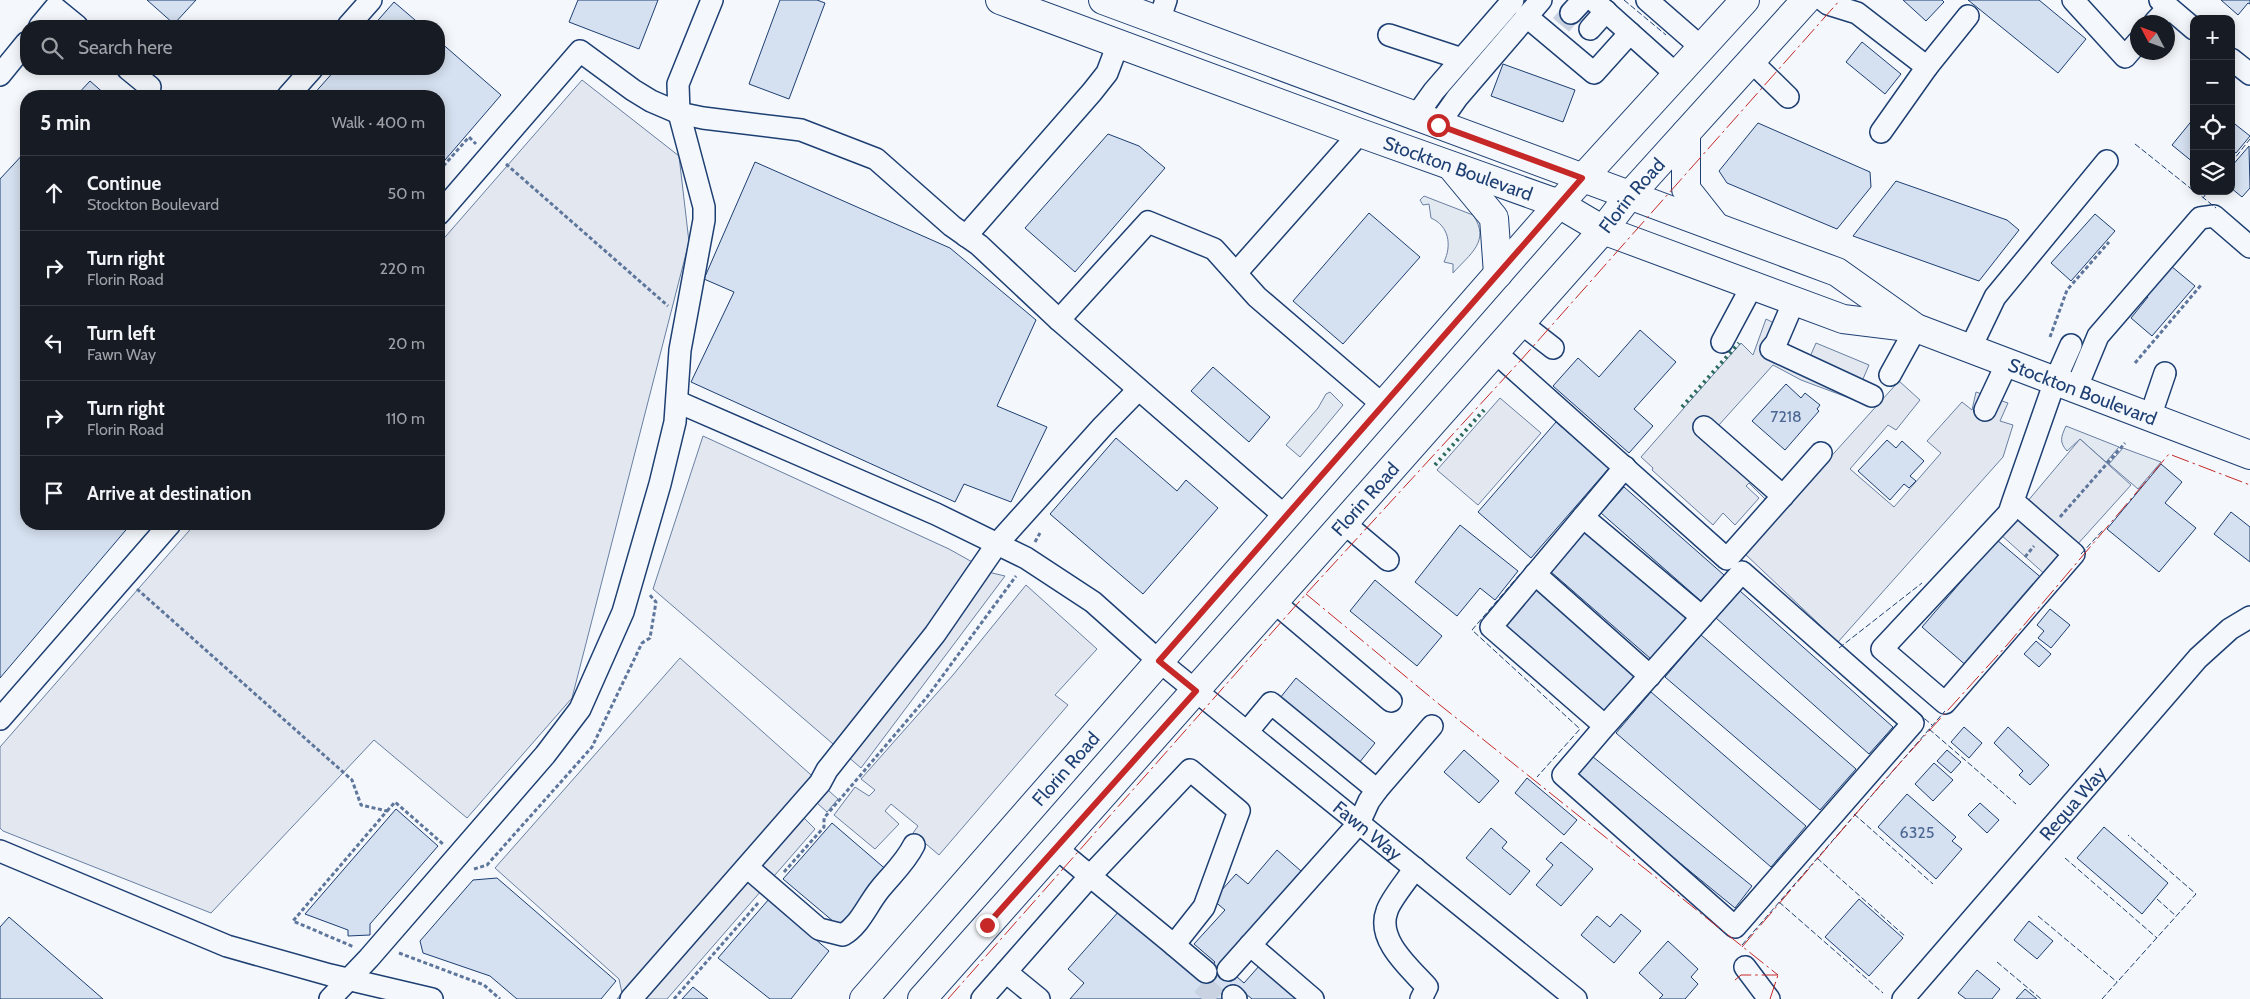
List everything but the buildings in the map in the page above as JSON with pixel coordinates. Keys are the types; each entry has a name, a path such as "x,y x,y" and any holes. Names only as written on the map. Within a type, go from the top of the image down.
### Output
{"main road":[{"name":"Stockton Boulevard","path":"1000,0 1360,133 1559,204 1603,230 1843,319 1916,328"},
{"name":"Stockton Boulevard","path":"1103,0 1162,10 1427,120 1837,272 1916,328 2250,455"},
{"name":"Florin Road","path":"864,999 1559,204 1746,0"},
{"name":"Florin Road","path":"922,999 1522,323 1603,230 1629,196 1806,0"},
{"path":"1686,133 1686,189 1717,228"},
{"path":"1450,165 1494,218 1498,274"}],"street":[{"path":"353,20 371,0"},
{"path":"330,999 545,754 580,709 623,612 660,484 678,402 680,350 704,220 704,207 680,113 678,84 712,0"},
{"path":"1427,120 1434,91 1462,59 1520,8 1541,0"},
{"path":"1647,0 1702,48"},
{"path":"1822,0 1828,4 1858,13 1927,67"},
{"path":"2073,0 2124,57 2130,51"},
{"path":"1579,40 1600,6 1677,75"},
{"path":"45,20 55,8 70,20"},
{"path":"1520,8 1567,19 1594,73 1630,33"},
{"path":"1427,120 1457,98 1520,8"},
{"path":"2161,10 2190,27"},
{"path":"1881,132 1927,67 1968,16"},
{"path":"1388,35 1462,59"},
{"path":"966,236 1092,92 1107,73 1118,44"},
{"path":"0,75 20,50"},
{"path":"445,207 580,51 632,90 651,101 680,113 702,118 801,130 876,159 979,245 1058,320 1286,517"},
{"path":"2232,60 2250,74"},
{"path":"1751,61 1788,97"},
{"path":"135,75 150,87"},
{"path":"293,90 307,75"},
{"path":"1236,273 1360,133"},
{"path":"1970,349 1995,297 2107,161"},
{"path":"2013,501 2074,554 1945,703 1882,649 2009,513 2013,501 2065,385 2098,336 2200,218 2214,216 2250,247"},
{"path":"1058,320 1148,222 1214,249 1257,297 1383,405"},
{"path":"1722,342 1752,286"},
{"path":"1794,301 1776,343 1771,349 1872,396"},
{"path":"1522,323 1553,348"},
{"path":"1890,375 1916,328"},
{"path":"2065,385 2071,346"},
{"path":"1496,352 1727,559 1822,453"},
{"path":"1986,410 2007,363"},
{"path":"2150,417 2165,373"},
{"path":"631,999 820,782 827,770 935,634 997,544 1103,426 1138,390"},
{"name":"Fawn Way","path":"678,402 927,510 1026,558 1093,602 1159,661 1576,999"},
{"path":"1704,428 1783,496"},
{"path":"1605,726 1491,627 1625,467"},
{"path":"1583,517 1702,616"},
{"path":"1344,523 1388,560"},
{"path":"0,719 165,530"},
{"path":"1742,572 1913,723 1735,927 1563,775 1650,676 1742,572"},
{"path":"1535,574 1650,676"},
{"path":"1274,602 1391,701"},
{"name":"Requa Way","path":"1903,999 2198,658 2213,643 2250,617"},
{"path":"1247,732 1271,703 1377,790"},
{"path":"1228,970 1359,823 1368,801 1432,726"},
{"path":"982,999 1090,876 1190,770 1239,811 1204,907 1174,945"},
{"path":"747,867 819,929 842,935 852,930 879,890 906,861 914,845"},
{"path":"1056,847 1206,972"},
{"path":"0,851 227,946 348,979 432,999"},
{"path":"1415,868 1386,911 1386,929 1392,947 1427,987 1421,999"},
{"path":"1250,945 1313,999"},
{"path":"1745,967 1769,999"},
{"path":"1006,972 1039,999"}],"path":[{"path":"445,164 469,137 504,162 668,305 667,313"},
{"path":"2050,337 2067,290 2109,242"},
{"path":"2135,363 2202,284"},
{"path":"2025,557 2125,443"},
{"path":"674,999 824,827 824,818 927,697 1019,572 1040,533"},
{"path":"123,577 352,780 361,805 387,811"},
{"path":"466,871 487,865 592,747 642,643 650,638 656,602 646,590"},
{"path":"349,945 293,921 395,802 445,846"},
{"path":"404,944 397,952 484,985 500,999"}],"shaded area":[{"path":"582,80 679,156 689,242 572,698 467,818 374,740 211,913 3,831 0,828 0,747 190,530 445,530 445,237"},
{"path":"1424,196 1473,215 1478,224 1480,232 1476,247 1453,273 1453,264 1444,262 1448,249 1445,231 1437,221 1431,218 1429,204 1423,205 1420,200"},
{"path":"1766,319 1792,332 1787,347 1809,359 1816,343 1869,365 1863,379 1864,382 1852,399 1801,380 1773,365 1718,426 1780,481 1765,499 1749,483 1746,486 1759,498 1735,525 1723,513 1713,525 1652,470 1653,468 1641,457 1741,343 1753,355"},
{"path":"1899,381 1920,400 1896,430 1888,425 1850,469 1894,507 1941,453 1927,441 1962,402 1972,410 1976,392 2008,403 2000,421 2013,425 2003,457 1838,642 1744,553"},
{"path":"1330,392 1343,405 1300,457 1286,445 1318,408 1326,394"},
{"path":"1500,398 1541,433 1478,505 1437,470"},
{"path":"2066,426 2119,447 2106,462 2080,439 2067,451 2062,439"},
{"path":"703,436 949,549 992,573 1005,576 861,768 653,589"},
{"path":"2080,439 2131,485 2048,577 2000,534"},
{"path":"2123,448 2161,462 2138,489 2109,464"},
{"path":"1026,585 1097,649 1055,695 1068,705 939,855 913,833 918,826 891,804 885,811 899,824 875,849 834,815 855,787 869,796 875,790 861,779 953,675"},
{"path":"680,658 838,799 827,812 817,803 804,818 815,829 667,999 617,999 622,993 619,979 495,868"}],"tunnel":[{"path":"1561,25 1571,13"},
{"path":"1202,999 1228,970"}],"hedge":[{"path":"1682,407 1739,343"},
{"path":"1435,465 1484,410"}],"fence":[{"path":"1624,0 1666,35"},
{"path":"2235,158 2250,139"},
{"path":"2135,144 2190,188"},
{"path":"2200,195 2216,208"},
{"path":"2081,554 2103,530"},
{"path":"1520,574 1472,630 1580,729 1537,777"},
{"path":"1839,648 1922,583"},
{"path":"1742,945 1945,711"},
{"path":"1918,713 1932,725"},
{"path":"1929,729 2016,804"},
{"path":"1854,814 1933,884"},
{"path":"2102,999 2196,894 2128,835"},
{"path":"1817,858 1906,937"},
{"path":"2065,858 2157,938"},
{"path":"2157,899 2176,916"},
{"path":"1779,902 1883,993"},
{"path":"2038,916 2117,982"},
{"path":"1997,962 2041,999"}],"power":[{"path":"948,999 1306,594 1521,360 1840,0"},
{"path":"1742,947 1890,774 2007,645 2169,454 2250,485"},
{"path":"1306,594 1440,705 1778,975"},
{"path":"1735,980 1741,975 1778,975"},
{"path":"1770,999 1778,975"}],"route":[{"path":"987,925 1196,691 1159,661 1582,178 1438,125"}]}
